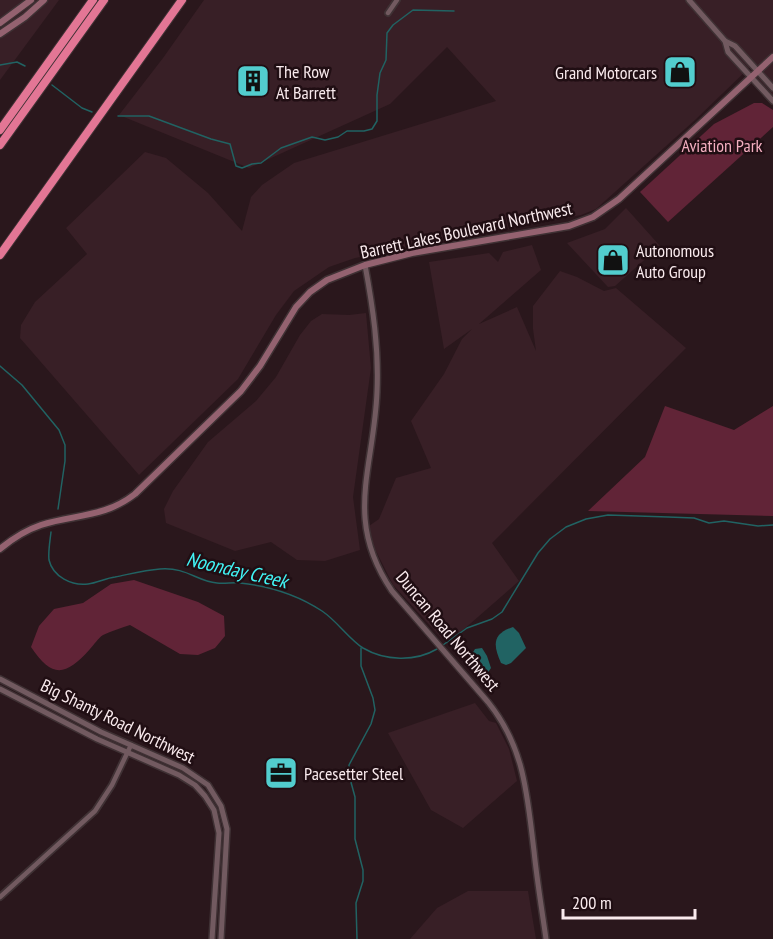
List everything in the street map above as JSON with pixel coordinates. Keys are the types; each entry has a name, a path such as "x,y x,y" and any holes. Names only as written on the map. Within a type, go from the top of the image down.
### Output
{"highway":[{"path":"0,130 93,0"},
{"path":"0,145 104,0"},
{"path":"0,255 182,0"}],"main road":[{"path":"0,23 31,0"},
{"path":"0,34 25,17 44,0"},
{"name":"Barrett Lakes Boulevard Northwest","path":"0,549 35,527 101,512 130,497 241,391 260,366 291,313 305,297 337,275 412,253 561,228 593,217 619,199 771,60"}],"street":[{"path":"388,14 397,0"},
{"path":"688,0 725,41 735,46 773,88"},
{"path":"725,41 728,52 773,101"},
{"name":"Duncan Road Northwest","path":"365,265 378,366 375,414 366,484 366,533 369,546 383,578 392,591 489,702 511,736 525,780 546,939"},
{"name":"Big Shanty Road Northwest","path":"0,679 58,710 195,775 213,792 226,822 227,837 221,939"},
{"name":"Big Shanty Road Northwest","path":"0,689 127,753 188,780 205,796 214,810 219,833 212,939"},
{"path":"0,897 94,811 112,785 131,745"}],"shaded area":[{"path":"0,0 59,0 0,80"},
{"path":"204,0 773,0 773,100 750,67 596,209 581,215 355,258 329,267 294,291 276,315 238,379 139,475 20,338 21,325 35,302 87,254 66,228 145,152 166,158 208,193 242,231 251,197 262,185 294,163 496,101 447,47 390,104 249,168 119,115"},
{"name":"Autonomous Auto Group","path":"626,208 660,246 615,286 608,287 567,243 605,229"},
{"path":"532,245 541,270 479,324 517,307 536,351 533,306 560,271 604,291 616,288 686,348 492,543 519,581 447,644 393,585 374,547 369,526 379,519 396,478 431,468 411,421 444,374 462,339 472,329 444,349 429,262 489,253 498,262 503,252"},
{"path":"366,313 371,368 353,497 360,550 325,561 297,560 271,542 235,551 166,523 164,509 173,491 208,442 256,401 276,377 300,335 311,321 322,314"},
{"path":"475,703 489,721 496,723 509,749 517,781 463,828 431,810 388,733"},
{"path":"468,891 528,891 536,939 410,939 437,908"}],"green space":[{"name":"Aviation Park","path":"754,103 762,103 773,110 773,127 668,222 640,192 714,124"},
{"path":"665,406 734,430 773,406 773,516 588,511 645,457"},
{"path":"134,580 198,602 224,616 225,636 215,648 198,655 180,654 130,625 103,635 73,665 59,670 52,669 31,647 39,626 54,609 83,603 111,584"}],"water":[{"path":"513,627 519,633 526,648 506,665 501,663 498,657 496,641 501,633"},
{"path":"482,648 491,668 484,678 477,673 472,654 475,649"}],"waterway":[{"path":"118,116 149,116 230,144 236,166 242,168 261,163 281,148 312,137 325,140 338,137 347,131 372,129 377,121 377,95 380,73 386,60 387,33 393,25 413,10 454,11"},
{"path":"0,65 17,62 25,66"},
{"path":"52,85 82,108 92,112"},
{"name":"Noonday Creek","path":"0,366 22,385 59,430 65,445 65,461 58,509"},
{"name":"Noonday Creek","path":"443,645 467,628 492,619 502,612 538,553 550,539 566,527 586,519 608,515 694,518 709,523 724,521 758,526 773,525"},
{"name":"Noonday Creek","path":"51,532 49,546 51,566 59,576 70,582 88,584 149,570 177,570 210,582 251,584 293,596 313,605 327,615 363,648 381,655 410,658 437,649"},
{"path":"357,939 356,903 363,881 363,870 355,839 355,797 349,775 349,765 371,724 375,710 361,666 361,648"}],"place":[{"name":"Grand Motorcars","path":"680,72"},
{"name":"The Row At Barrett","path":"253,81"},
{"name":"Autonomous Auto Group","path":"613,260"},
{"name":"Pacesetter Steel","path":"281,773"}]}
